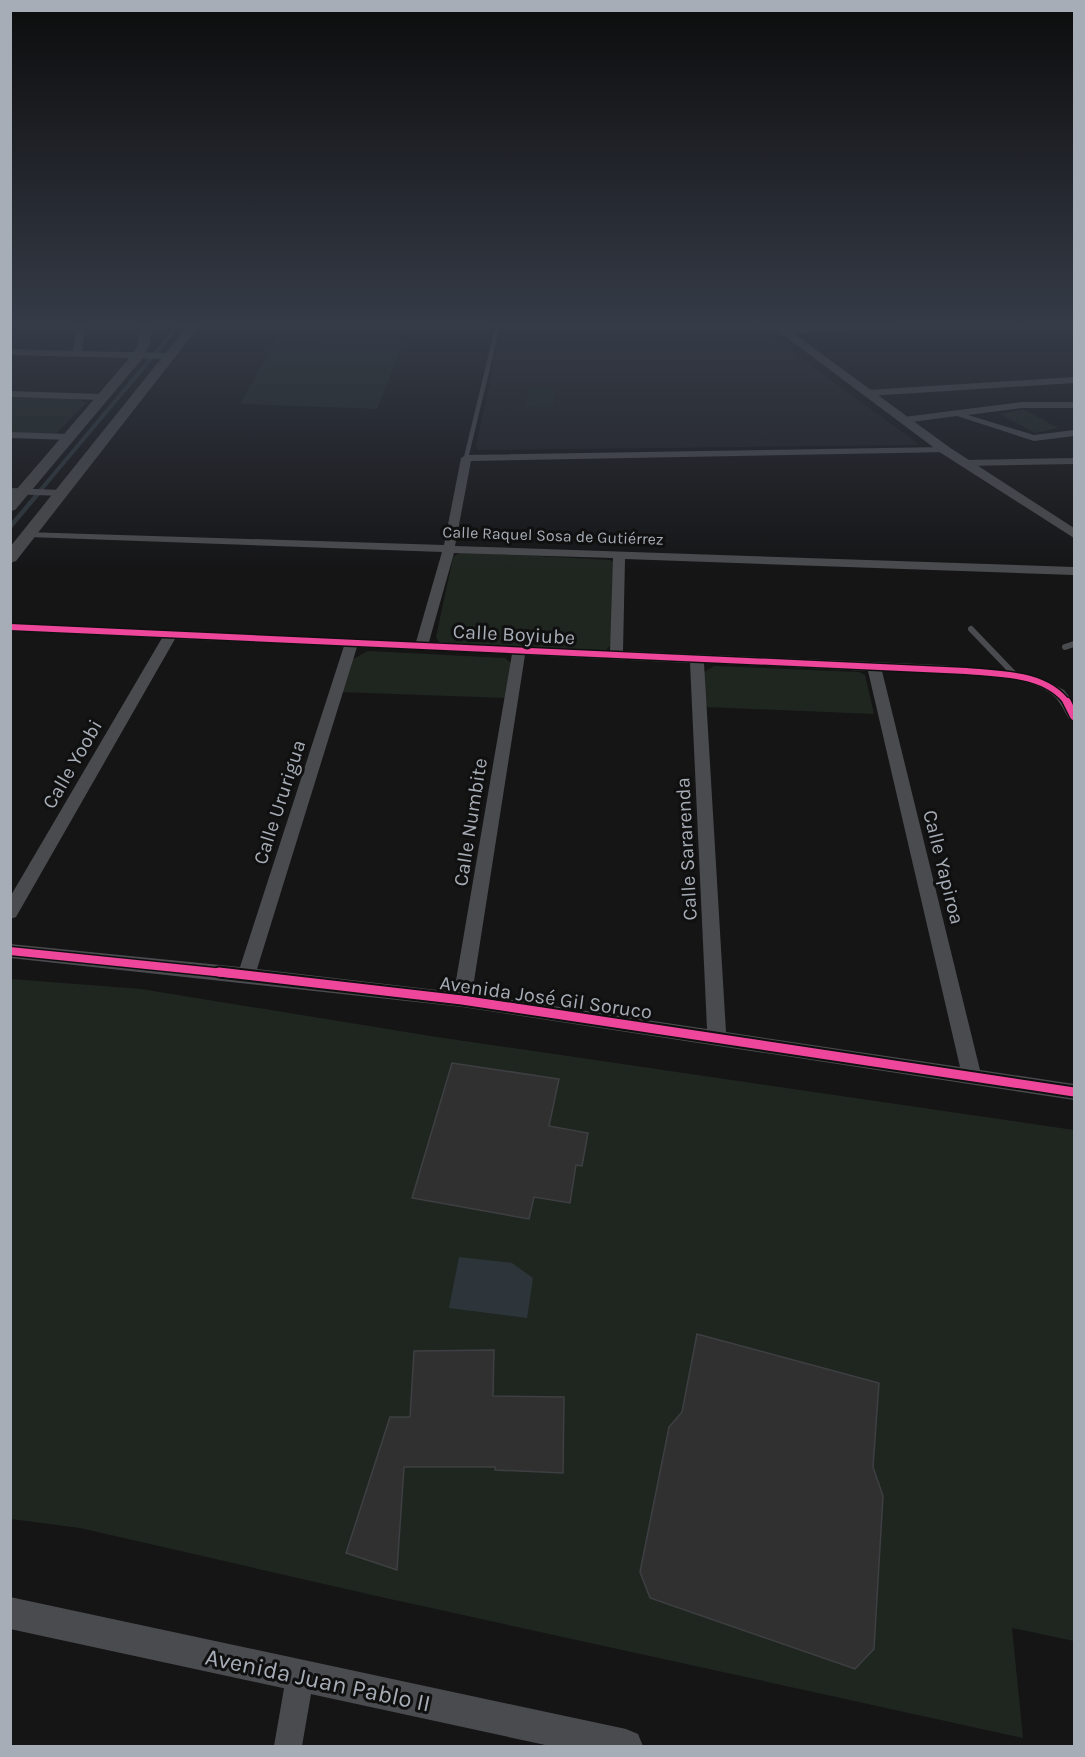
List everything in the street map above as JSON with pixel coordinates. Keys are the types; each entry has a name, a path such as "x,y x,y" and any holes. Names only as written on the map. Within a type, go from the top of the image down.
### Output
{"main road":[{"path":"10,507 94,407"},
{"path":"10,558 125,407"}],"street":[{"path":"887,407 945,450 1074,534"},
{"path":"904,420 1006,407"},
{"path":"955,414 1034,438 1074,434"},
{"path":"10,435 69,437"},
{"path":"421,646 449,548 466,458 945,450"},
{"path":"967,463 1074,461"},
{"path":"21,492 58,493"},
{"name":"Calle Raquel Sosa de Gutiérrez","path":"29,534 1074,571"},
{"path":"616,655 619,555"},
{"name":"Calle Boyiube","path":"10,627 874,667 1016,676 1053,688 1070,705 1074,716"},
{"name":"Calle Yoobi","path":"10,913 170,635"},
{"name":"Calle Ururigua","path":"246,975 352,643"},
{"name":"Calle Numbite","path":"462,1000 519,650"},
{"name":"Calle Sararenda","path":"697,659 717,1038"},
{"name":"Calle Yapiroa","path":"874,667 972,1077"},
{"name":"Avenida José Gil Soruco","path":"10,951 462,1000 1074,1092"},
{"name":"Avenida Juan Pablo II","path":"10,1613 626,1746"},
{"path":"288,1746 300,1677"}],"lane":[{"path":"466,458 478,407"},
{"path":"970,628 1016,676"},
{"path":"1065,647 1074,644"}],"shaded area":[{"path":"11,407 82,407 57,433 11,433"},
{"path":"322,407 378,407 377,409"},
{"path":"484,407 868,407 920,445 478,450 476,446"},
{"path":"1023,409 1058,428 1035,433 1000,414"},
{"path":"461,552 610,560 615,563 611,645 606,650 596,650 450,646 440,643 436,637 453,557"},
{"path":"368,651 505,658 511,663 506,698 340,692 351,660"},
{"path":"714,666 859,672 865,675 874,714 705,707 704,672"},
{"path":"11,979 141,989 437,1037 1074,1130 1074,1641 1012,1628 1023,1738 381,1597 80,1528 11,1519"},
{"path":"459,1257 512,1263 533,1278 527,1318 449,1308"}],"building":[{"path":"452,1063 559,1079 549,1126 588,1133 582,1166 576,1165 570,1203 534,1197 529,1219 412,1198"},
{"path":"697,1334 879,1383 873,1467 883,1496 874,1649 855,1669 650,1598 640,1572 669,1427 682,1412"},
{"path":"494,1350 493,1396 564,1397 563,1473 495,1470 495,1467 404,1467 397,1570 346,1553 390,1417 410,1417 414,1351"}],"waterway":[{"path":"39,492 110,407"},
{"path":"10,527 41,490"}],"cycle path":[{"path":"10,627 992,673 1037,681 1052,688 1060,693 1074,716"},
{"path":"10,951 462,1000 1074,1092"}]}
